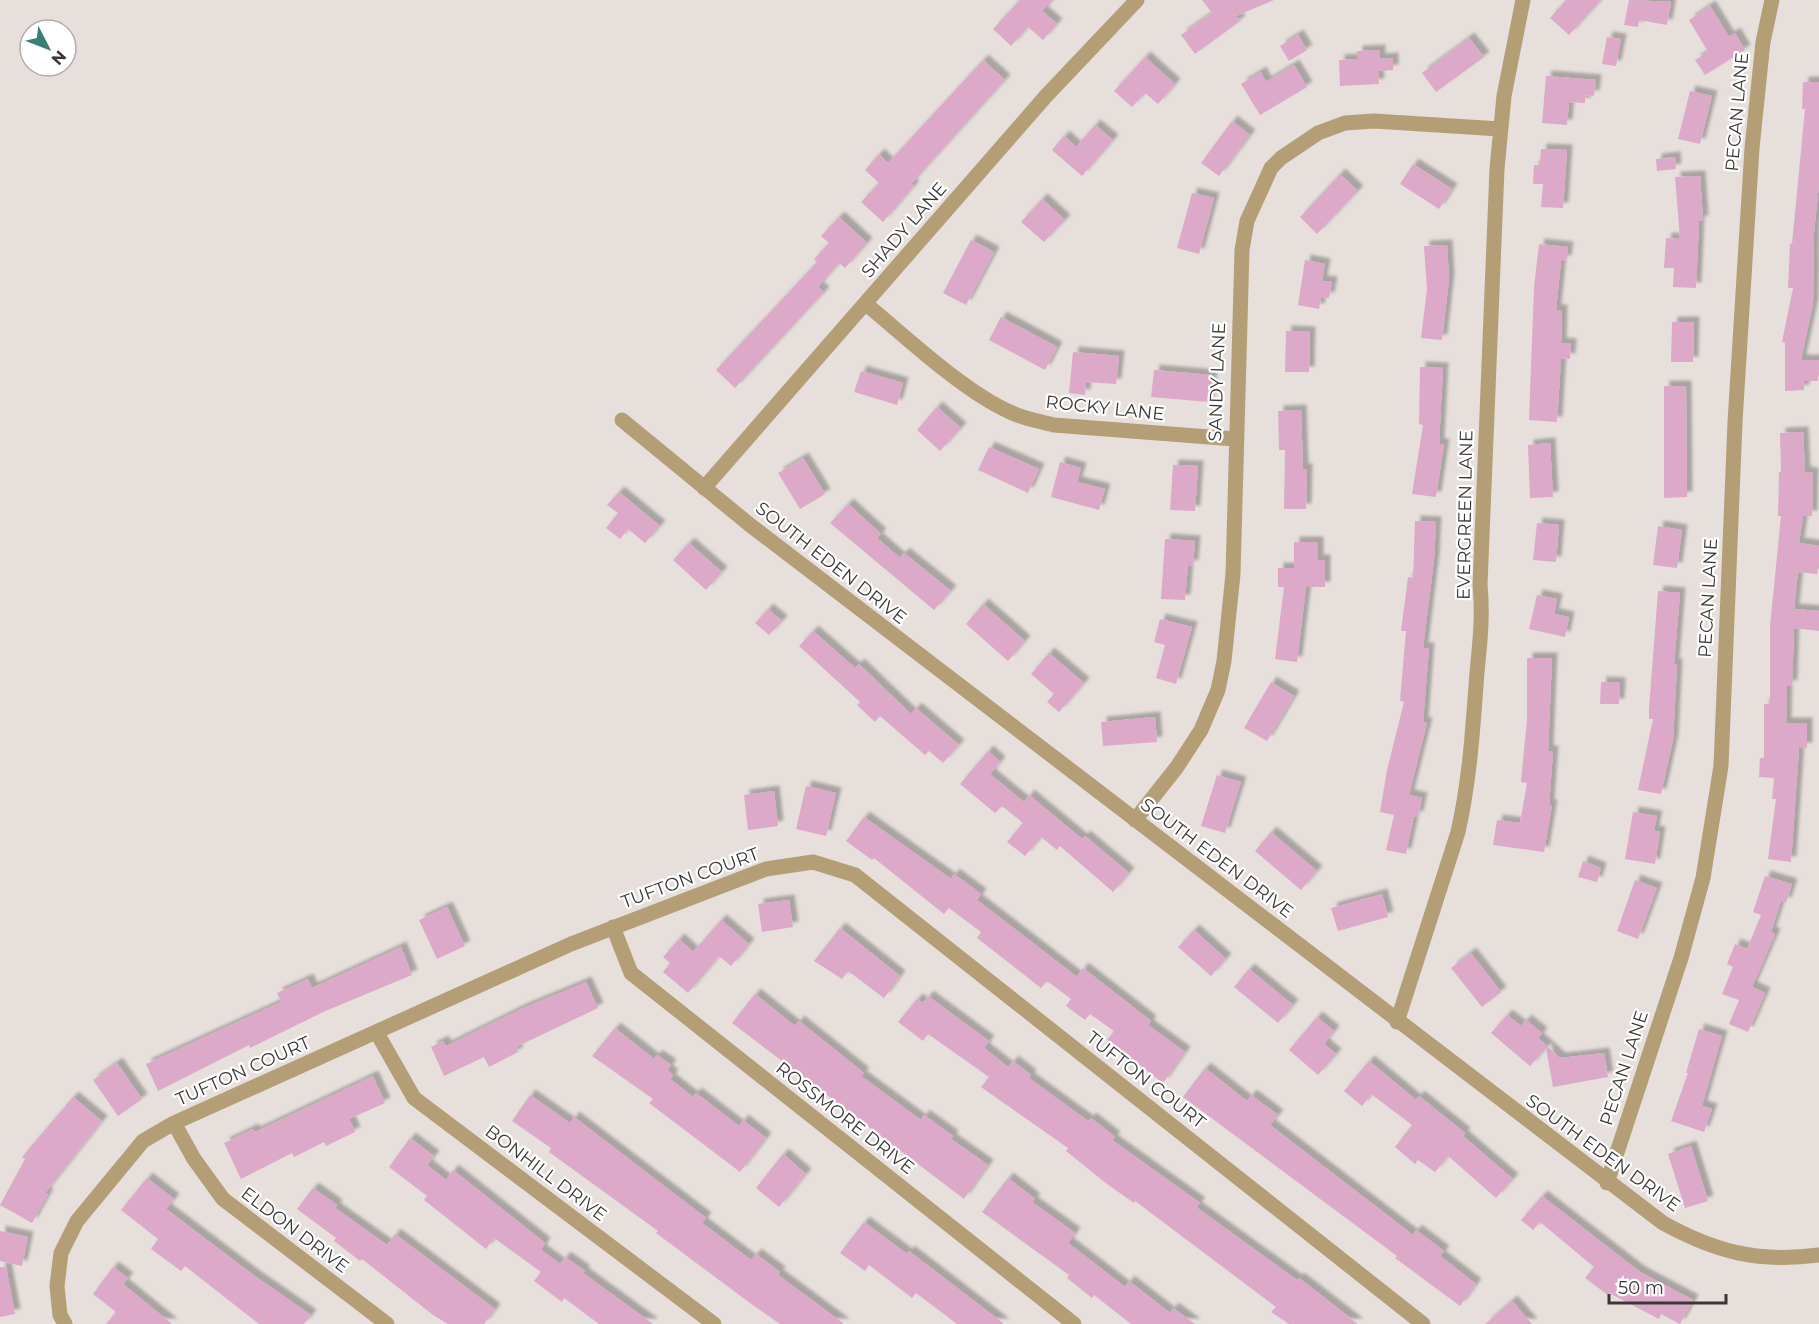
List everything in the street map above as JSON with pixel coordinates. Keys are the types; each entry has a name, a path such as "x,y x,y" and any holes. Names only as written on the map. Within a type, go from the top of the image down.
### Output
{"street":[{"name":"SHADY LANE","path":"704,488 1046,96 1137,0"},
{"name":"EVERGREEN LANE","path":"1397,1022 1458,832 1465,804 1474,731 1482,628 1480,585 1500,129 1523,0"},
{"name":"PECAN LANE","path":"1607,1183 1681,958 1709,854 1721,766 1735,422 1752,148 1763,42 1772,0"},
{"name":"SANDY LANE","path":"1135,820 1177,767 1201,730 1222,676 1233,574 1242,250 1247,221 1271,168 1281,158 1318,133 1345,123 1404,122 1500,129"},
{"name":"ROCKY LANE","path":"866,304 974,391 999,407 1026,418 1054,425 1235,439"},
{"name":"SOUTH EDEN DRIVE","path":"622,420 704,488 1607,1183 1663,1223 1688,1237 1730,1253 1758,1258 1819,1255"},
{"name":"TUFTON COURT","path":"65,1324 60,1315 57,1286 61,1253 77,1221 143,1141 216,1102 377,1033 613,927 766,869 813,862 855,875 1423,1324"},
{"name":"ROSSMORE DRIVE","path":"613,927 631,974 1074,1324"},
{"name":"BONHILL DRIVE","path":"377,1033 414,1098 714,1324"},
{"name":"ELDON DRIVE","path":"174,1123 194,1159 223,1199 387,1324"}],"building":[{"path":"1020,0 1053,0 1042,11 1057,24 1043,40 1028,27 1011,46 993,29"},
{"path":"1202,0 1274,0 1236,16 1240,21 1195,54 1181,35 1212,13"},
{"path":"1566,0 1601,0 1569,35 1550,18"},
{"path":"1629,0 1671,2 1667,25 1639,20 1638,27 1624,25"},
{"path":"1710,6 1729,37 1735,33 1745,50 1705,75 1695,60 1708,52 1689,20"},
{"path":"1298,35 1307,50 1289,61 1280,46"},
{"path":"1607,37 1621,39 1616,66 1602,64"},
{"path":"1469,38 1484,57 1436,92 1422,73"},
{"path":"1380,50 1380,59 1393,58 1393,70 1378,71 1379,84 1340,86 1339,60 1357,59 1357,51"},
{"path":"1145,57 1175,84 1158,104 1145,93 1132,107 1114,91"},
{"path":"983,60 1005,80 911,184 914,186 883,222 861,202 879,183 865,170 879,154 888,163"},
{"path":"1294,65 1307,87 1260,115 1241,84 1261,72 1266,82"},
{"path":"1546,76 1596,80 1594,96 1585,95 1585,103 1569,102 1567,125 1542,123"},
{"path":"1803,82 1819,82 1819,183 1814,232 1813,304 1801,360 1819,360 1818,381 1804,381 1804,390 1785,391 1785,343 1782,342 1793,288 1788,288 1790,243 1792,244 1805,109 1802,109"},
{"path":"1690,91 1712,96 1700,144 1678,139"},
{"path":"1232,121 1250,135 1219,176 1201,163"},
{"path":"1095,125 1113,140 1082,176 1052,150 1064,136 1076,147"},
{"path":"1541,149 1567,150 1563,208 1541,207 1543,184 1533,184 1534,165 1540,165"},
{"path":"1675,157 1676,169 1657,171 1656,159"},
{"path":"1413,164 1452,189 1439,209 1400,184"},
{"path":"1340,174 1358,191 1317,234 1300,217"},
{"path":"1700,176 1703,221 1699,221 1696,288 1673,287 1674,268 1664,268 1666,238 1680,239 1675,177"},
{"path":"1192,193 1214,198 1199,254 1177,248"},
{"path":"1042,199 1065,220 1044,242 1021,222"},
{"path":"839,217 867,243 845,268 839,263 818,287 824,292 735,388 716,370 817,262 814,259 829,243 821,236"},
{"path":"971,240 994,252 966,305 943,293"},
{"path":"1539,244 1568,247 1566,261 1561,260 1556,310 1562,310 1561,343 1571,344 1570,359 1561,358 1557,422 1529,420 1534,287"},
{"path":"1447,245 1449,279 1442,340 1421,338 1427,289 1424,246"},
{"path":"1305,260 1325,264 1322,281 1332,282 1329,298 1321,297 1319,309 1298,305"},
{"path":"1001,317 1057,347 1045,370 989,340"},
{"path":"1672,322 1694,322 1693,362 1671,362"},
{"path":"1286,331 1310,332 1309,372 1285,372"},
{"path":"1073,352 1119,356 1116,384 1086,382 1085,395 1069,393"},
{"path":"1420,367 1443,368 1439,444 1444,444 1436,497 1412,494 1423,425 1419,424"},
{"path":"1154,370 1212,375 1209,402 1151,397"},
{"path":"861,371 903,383 897,405 854,392"},
{"path":"1664,386 1686,386 1687,497 1664,498"},
{"path":"937,407 961,428 940,451 917,430"},
{"path":"1301,410 1303,469 1307,469 1306,509 1284,509 1285,450 1279,450 1278,411"},
{"path":"1803,432 1805,472 1813,473 1812,516 1803,516 1799,543 1819,546 1819,559 1817,574 1798,572 1794,609 1819,611 1819,631 1794,628 1792,686 1787,685 1786,723 1807,723 1807,748 1799,748 1791,862 1768,859 1776,799 1772,799 1774,778 1759,777 1760,758 1764,758 1764,704 1770,704 1770,626 1781,516 1778,516 1779,472 1781,472 1780,433"},
{"path":"1550,443 1553,497 1530,498 1528,445"},
{"path":"989,447 1039,469 1028,493 978,470"},
{"path":"803,458 825,494 800,509 778,473"},
{"path":"1060,462 1081,468 1077,482 1105,489 1099,510 1051,497"},
{"path":"1173,465 1198,466 1195,511 1170,510"},
{"path":"619,492 660,526 645,543 628,529 620,539 606,528 618,513 607,505"},
{"path":"848,504 881,534 877,538 900,558 904,553 951,591 934,610 830,523"},
{"path":"1415,521 1436,522 1434,559 1423,648 1429,648 1423,722 1427,723 1409,795 1422,798 1418,817 1414,816 1406,854 1386,850 1394,815 1380,812 1387,770 1404,702 1400,701 1406,631 1401,631 1408,577 1413,578"},
{"path":"1537,523 1559,525 1556,562 1533,560"},
{"path":"1658,526 1682,530 1677,568 1653,565"},
{"path":"1165,539 1195,541 1193,566 1188,565 1185,600 1161,599"},
{"path":"1294,542 1318,542 1318,560 1325,560 1325,587 1306,587 1297,662 1275,659 1284,587 1278,587 1278,568 1294,568"},
{"path":"689,543 722,572 706,590 673,560"},
{"path":"1658,591 1680,593 1674,664 1677,664 1673,740 1661,794 1638,790 1653,719 1649,719 1649,709"},
{"path":"1537,595 1557,599 1554,614 1569,617 1565,637 1529,629"},
{"path":"983,604 1025,641 1008,661 966,624"},
{"path":"768,609 782,621 769,635 755,623"},
{"path":"1160,619 1192,627 1176,684 1156,678 1165,645 1154,642"},
{"path":"813,631 855,668 859,664 911,714 916,708 959,745 943,763 929,751 925,755 880,716 875,722 857,705 860,702 799,646"},
{"path":"1049,653 1084,683 1059,712 1047,702 1054,694 1031,674"},
{"path":"1527,658 1552,658 1548,751 1553,751 1549,805 1552,805 1544,852 1493,845 1497,820 1520,823 1527,783 1521,782 1527,719"},
{"path":"1271,682 1294,696 1267,741 1244,728"},
{"path":"1601,682 1620,683 1619,704 1600,704"},
{"path":"1155,717 1157,742 1103,746 1101,722"},
{"path":"988,751 1000,762 990,774 1024,802 1029,795 1082,839 1085,836 1129,873 1113,892 1060,846 1057,850 1041,837 1025,856 1007,842 1023,823 1002,806 995,813 960,784"},
{"path":"1217,775 1241,782 1225,833 1201,826"},
{"path":"806,786 836,793 826,836 796,829"},
{"path":"774,791 778,826 748,830 744,795"},
{"path":"1633,812 1657,816 1654,831 1660,832 1655,864 1625,859"},
{"path":"864,817 951,879 954,874 981,894 977,900 1077,977 1083,968 1151,1021 1148,1025 1185,1052 1163,1083 1107,1040 1114,1031 1090,1014 1085,1020 1066,1006 1071,999 1047,981 1041,988 977,938 981,932 949,908 944,914 874,858 872,860 846,841"},
{"path":"1271,832 1317,871 1301,890 1255,851"},
{"path":"1583,861 1601,868 1597,882 1578,877"},
{"path":"1765,876 1792,884 1786,903 1781,901 1771,932 1775,934 1752,987 1765,993 1748,1032 1729,1024 1739,1000 1722,994 1733,967 1727,964 1735,944 1747,949 1761,915 1753,912"},
{"path":"1635,880 1657,888 1638,939 1617,931"},
{"path":"1382,894 1388,917 1338,931 1331,908"},
{"path":"789,900 793,927 762,932 758,904"},
{"path":"447,907 465,946 437,959 419,920"},
{"path":"721,920 749,944 731,966 719,956 688,993 663,972 670,963 663,957 679,939 693,952"},
{"path":"840,928 900,976 884,998 848,971 842,979 814,961"},
{"path":"1194,930 1226,959 1211,976 1178,947"},
{"path":"401,947 412,975 323,1012 250,1048 249,1045 158,1091 146,1064 281,1002 277,993 308,979 312,988"},
{"path":"1471,953 1501,992 1482,1007 1451,968"},
{"path":"1249,969 1293,1005 1278,1023 1234,987"},
{"path":"586,982 598,1008 516,1047 518,1052 489,1067 484,1057 444,1076 431,1047 443,1041 446,1046 521,1009"},
{"path":"755,994 795,1026 799,1021 864,1073 861,1076 921,1120 924,1115 953,1136 951,1139 988,1165 964,1199 732,1023"},
{"path":"928,996 989,1041 984,1048 1008,1067 1013,1061 1031,1075 1029,1078 1088,1121 1091,1118 1115,1137 1112,1140 1200,1203 1196,1207 1297,1280 1299,1278 1358,1324 1289,1324 1271,1312 1276,1307 1135,1201 1134,1203 1107,1184 1066,1151 1068,1148 981,1087 989,1077 928,1034 923,1041 898,1022 917,999 923,1003"},
{"path":"1507,1015 1521,1026 1526,1020 1542,1033 1538,1038 1560,1058 1604,1053 1608,1077 1553,1087 1546,1048 1530,1066 1491,1033"},
{"path":"1317,1017 1334,1031 1324,1044 1336,1054 1318,1075 1289,1050"},
{"path":"615,1028 654,1059 657,1055 671,1065 667,1070 673,1075 670,1079 693,1097 696,1093 739,1126 743,1120 766,1138 740,1172 649,1103 653,1099 592,1056"},
{"path":"1699,1029 1722,1036 1702,1106 1712,1109 1704,1132 1671,1121 1688,1073 1686,1073"},
{"path":"1369,1061 1416,1100 1419,1096 1465,1133 1463,1136 1513,1179 1496,1198 1448,1156 1435,1172 1418,1160 1415,1164 1395,1147 1412,1125 1371,1094 1362,1106 1344,1091"},
{"path":"117,1063 142,1099 118,1116 93,1080"},
{"path":"1205,1068 1247,1101 1251,1095 1278,1115 1270,1125 1413,1235 1416,1230 1444,1251 1440,1256 1476,1284 1460,1306 1395,1258 1397,1256 1183,1097"},
{"path":"373,1076 385,1103 349,1119 355,1132 326,1146 324,1142 294,1157 292,1153 241,1179 224,1143 253,1129 255,1132"},
{"path":"530,1095 570,1123 574,1117 706,1218 702,1223 751,1260 756,1254 780,1272 778,1275 844,1324 780,1324 754,1306 656,1233 658,1231 549,1152 551,1148 512,1121"},
{"path":"73,1097 102,1121 45,1193 48,1194 32,1223 0,1205 25,1159 22,1157"},
{"path":"410,1138 434,1156 427,1165 446,1180 453,1170 545,1243 541,1250 560,1264 565,1257 585,1271 583,1273 653,1324 599,1324 564,1298 562,1302 534,1281 541,1272 494,1238 486,1249 424,1200 427,1196 389,1167"},
{"path":"1691,1146 1708,1201 1685,1208 1668,1154"},
{"path":"783,1154 806,1174 779,1207 756,1188"},
{"path":"147,1178 174,1199 166,1209 311,1315 304,1324 259,1324 185,1266 181,1271 151,1249 158,1239 121,1210"},
{"path":"1008,1178 1035,1199 1032,1202 1075,1233 1068,1243 1125,1287 1129,1281 1170,1313 1173,1308 1195,1324 1131,1324 1094,1295 1092,1298 1067,1278 1069,1275 982,1212"},
{"path":"313,1188 337,1205 335,1208 387,1245 395,1234 495,1309 484,1324 448,1324 433,1315 362,1259 360,1261 334,1241 336,1238 297,1209"},
{"path":"1542,1196 1640,1272 1693,1300 1680,1324 1661,1314 1659,1319 1609,1293 1608,1295 1585,1278 1594,1267 1540,1222 1533,1230 1521,1220"},
{"path":"864,1222 907,1254 909,1251 1004,1324 957,1324 916,1293 912,1298 869,1265 865,1271 840,1253"},
{"path":"0,1231 28,1237 22,1266 0,1261"},
{"path":"0,1267 6,1267 15,1314 0,1317"},
{"path":"113,1267 128,1278 123,1284 172,1324 106,1324 116,1312 93,1294"},
{"path":"1512,1301 1532,1324 1485,1324"}]}
